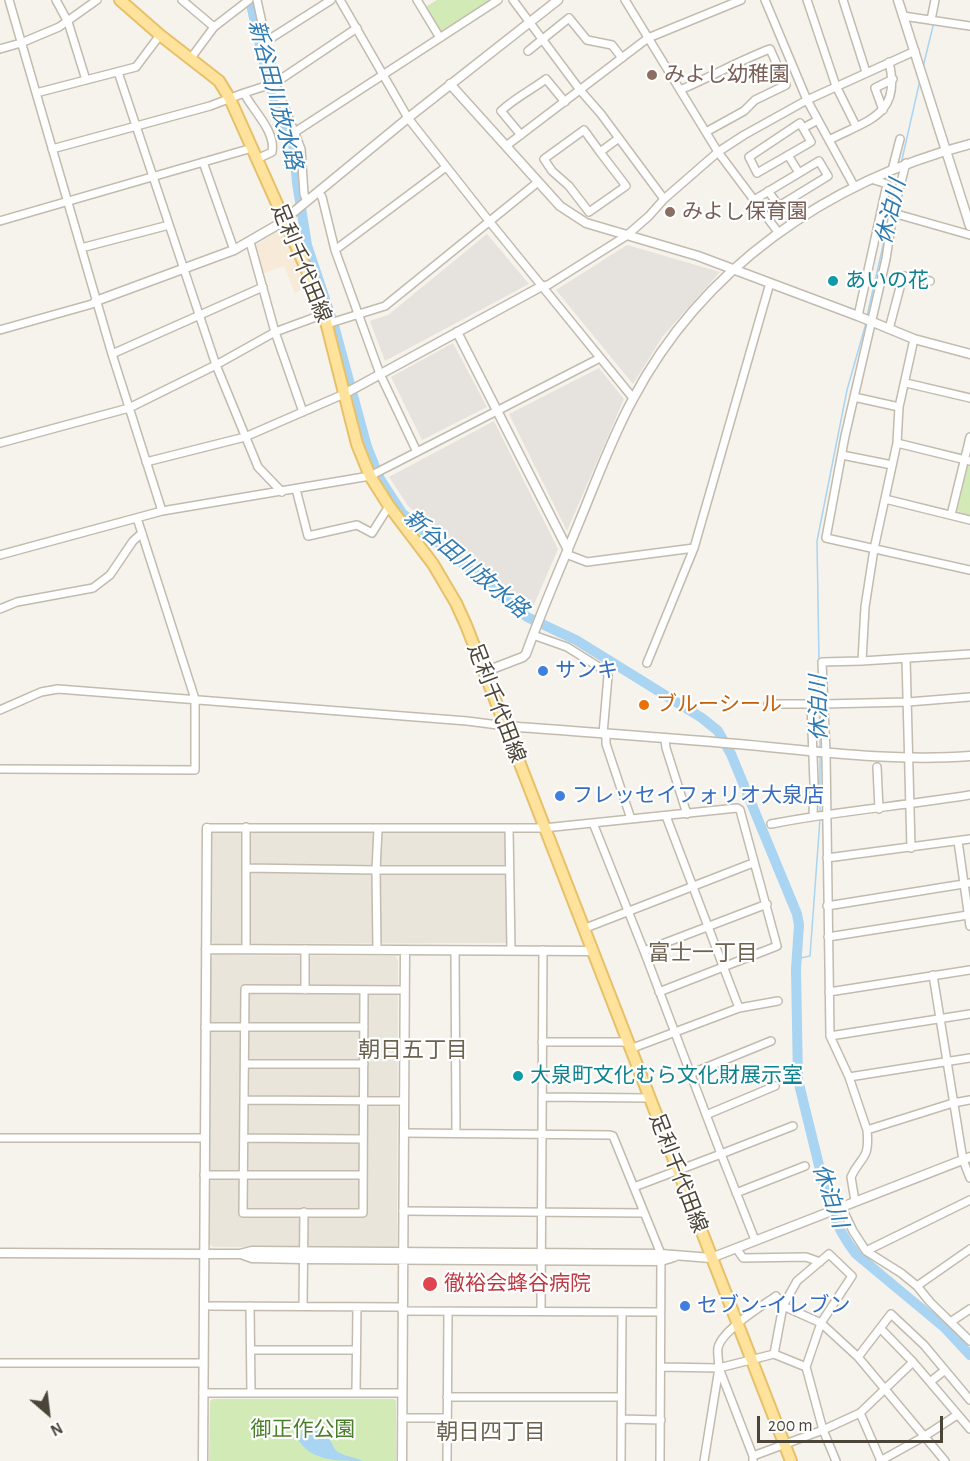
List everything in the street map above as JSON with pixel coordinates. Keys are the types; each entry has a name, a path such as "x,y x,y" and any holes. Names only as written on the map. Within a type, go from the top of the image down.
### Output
{"main road":[{"name":"足利千代田線","path":"120,0 219,81 230,99 317,293 327,320 357,444 370,476 389,506 433,564 456,603 506,726 676,1171 753,1360 791,1461"}],"street":[{"path":"9,0 96,301 162,511"},
{"path":"56,0 68,22 86,80"},
{"path":"0,49 21,43 68,22 96,0"},
{"path":"257,0 274,83 301,149 305,202"},
{"path":"265,42 331,0"},
{"path":"340,0 408,118 633,398"},
{"path":"417,0 440,38"},
{"path":"295,132 498,0"},
{"path":"513,0 664,199"},
{"path":"0,330 92,304 250,242 295,212 450,84 558,0"},
{"path":"625,0 718,152 778,232"},
{"path":"506,146 648,38 741,0"},
{"path":"765,0 807,100 854,186"},
{"path":"807,0 836,86 856,126"},
{"path":"843,0 866,72"},
{"path":"898,0 970,226"},
{"path":"934,0 934,21"},
{"path":"184,1 214,27"},
{"path":"191,58 214,27 246,2"},
{"path":"903,16 970,26"},
{"path":"528,51 569,18 587,40 612,45 622,58"},
{"path":"52,149 230,99 274,83 357,28"},
{"path":"36,93 136,67 160,35"},
{"path":"680,90 736,62 770,49 786,85 755,100 744,111 706,132"},
{"path":"146,462 245,436 358,387 542,286 548,285 626,236 718,152 807,100 915,51"},
{"path":"829,140 878,115 887,105 893,91 889,62"},
{"path":"118,72 216,365 258,467 282,492"},
{"path":"521,135 501,111 518,95 528,93 546,79 565,102"},
{"path":"883,110 875,88 893,79"},
{"path":"450,84 560,206 586,223 733,268 914,339 970,354"},
{"path":"244,93 270,135 273,149 272,152 257,159"},
{"path":"803,128 818,120"},
{"path":"800,123 803,128 811,142 757,173 748,157 800,123"},
{"path":"584,130 600,152 626,186 589,212 544,159 584,130"},
{"path":"600,152 619,138"},
{"path":"864,318 886,259 899,167 900,139"},
{"path":"484,672 526,654 633,398 664,348 683,323 733,268 778,232 854,186 899,167 970,144"},
{"path":"0,221 252,148"},
{"path":"788,155 799,173"},
{"path":"754,200 768,191 819,161 828,176 779,206 768,191"},
{"path":"202,162 234,250"},
{"path":"335,250 446,167"},
{"path":"871,179 887,184 864,318 854,397 826,538 970,570"},
{"path":"0,443 129,408 216,365 275,332 327,320 341,320 385,306 538,182"},
{"path":"318,192 322,197 335,250 380,374 417,452"},
{"path":"893,213 970,235"},
{"path":"81,248 169,225"},
{"path":"250,242 275,332 303,412"},
{"path":"889,329 903,276 930,281"},
{"path":"647,663 694,548 770,284"},
{"path":"112,354 262,287"},
{"path":"457,332 567,552 587,562 694,548"},
{"path":"862,661 865,607 874,549 897,443 899,407 914,339"},
{"path":"0,555 162,511 370,476 600,358"},
{"path":"906,383 970,398"},
{"path":"854,397 899,407"},
{"path":"951,514 967,460 970,437"},
{"path":"897,443 967,460"},
{"path":"842,455 892,465"},
{"path":"296,489 308,536 357,525 372,533 389,506"},
{"path":"885,499 970,520"},
{"path":"0,769 195,770 195,699 137,518"},
{"path":"0,609 17,602 93,588 110,575 133,541 142,533"},
{"path":"535,631 567,647 607,672 604,734 631,819"},
{"path":"813,816 814,783 820,753 824,704 822,662 970,654"},
{"path":"906,658 911,848"},
{"path":"0,710 41,692 58,689 456,720 820,753 943,758 970,756"},
{"path":"824,704 908,702 970,696"},
{"path":"768,704 812,705 820,753 825,816 830,1036 849,1077 867,1130 868,1143 865,1157 851,1177 855,1201"},
{"path":"665,739 687,814"},
{"path":"877,768 879,809"},
{"path":"771,824 813,816 910,805 970,795"},
{"path":"203,1461 207,828 544,828 737,808 740,810 777,946 659,992"},
{"path":"666,816 739,1008"},
{"path":"593,823 755,1240"},
{"path":"246,827 246,949"},
{"path":"378,829 376,870 378,949"},
{"path":"509,829 511,950"},
{"path":"827,858 970,839"},
{"path":"957,841 967,883 970,926"},
{"path":"583,929 753,863"},
{"path":"246,868 509,870"},
{"path":"827,906 967,883"},
{"path":"644,951 767,904"},
{"path":"828,937 968,915"},
{"path":"206,949 592,951"},
{"path":"305,949 305,990"},
{"path":"402,1461 400,1309 403,1256 405,950"},
{"path":"541,1311 543,950"},
{"path":"455,951 456,1133"},
{"path":"829,992 970,970"},
{"path":"933,975 953,1103 970,1178"},
{"path":"364,990 363,1213 243,1213 245,989 404,990"},
{"path":"542,1042 629,1045 674,1032 739,1008 778,1001"},
{"path":"830,1036 970,1014"},
{"path":"205,1027 364,1027"},
{"path":"690,1074 771,1041"},
{"path":"849,1077 970,1058"},
{"path":"245,1064 364,1064"},
{"path":"706,1115 775,1086"},
{"path":"542,1097 649,1098"},
{"path":"244,1100 404,1101"},
{"path":"867,1130 953,1103 970,1100"},
{"path":"634,1187 793,1126"},
{"path":"404,1133 612,1135 661,1257 660,1461"},
{"path":"0,1138 205,1138"},
{"path":"244,1138 363,1139"},
{"path":"0,1253 240,1254 252,1251 303,1255 711,1258 966,1158"},
{"path":"736,1193 805,1166"},
{"path":"204,1175 363,1175"},
{"path":"866,1251 970,1200"},
{"path":"840,1207 866,1251 917,1286 970,1341"},
{"path":"403,1211 643,1213"},
{"path":"303,1306 304,1212"},
{"path":"736,1248 742,1258 807,1257 820,1262"},
{"path":"917,1286 970,1249"},
{"path":"774,1354 783,1306 797,1281 830,1254 852,1276 820,1323 806,1367 823,1430 837,1461"},
{"path":"913,1362 886,1388 860,1413 753,1459 720,1368 718,1348 722,1340 738,1324 776,1296 783,1306 820,1323 858,1357 886,1388 945,1461"},
{"path":"210,1306 357,1307 448,1311 660,1312"},
{"path":"250,1306 251,1393"},
{"path":"356,1393 357,1307"},
{"path":"952,1321 970,1309"},
{"path":"447,1461 448,1311"},
{"path":"621,1461 622,1312"},
{"path":"858,1357 891,1314 924,1345 970,1400"},
{"path":"880,1328 970,1427"},
{"path":"250,1350 357,1350"},
{"path":"661,1367 720,1368 774,1354 806,1367"},
{"path":"0,1363 203,1363"},
{"path":"704,1461 720,1368"},
{"path":"930,1382 945,1370"},
{"path":"203,1393 402,1393"},
{"path":"447,1397 621,1397"},
{"path":"860,1413 880,1461 957,1415"},
{"path":"402,1418 447,1418"},
{"path":"621,1419 661,1420"}],"shaded area":[{"path":"278,231 284,234 307,287 295,293 284,266 262,274 253,247"},
{"path":"487,234 529,284 385,361 370,321 388,315"},
{"path":"627,245 720,272 663,336 633,384 556,290"},
{"path":"453,343 487,407 422,440 391,377"},
{"path":"599,368 624,399 567,531 509,414"},
{"path":"494,421 558,549 532,609 408,506 389,477"},
{"path":"214,831 505,831 507,834 506,943 214,944 211,940 212,833"},
{"path":"214,955 395,956 398,960 397,1246 394,1248 213,1247 209,1243 211,958"}],"green space":[{"path":"437,0 498,0 440,38 422,9"},
{"path":"968,466 970,466 970,515 957,511"},
{"name":"御正作公園","path":"213,1399 394,1399 396,1401 396,1461 209,1461 210,1401"}],"water":[{"path":"304,1426 324,1433 338,1452 363,1461 335,1460 311,1453 299,1441"}],"waterway":[{"name":"新谷田川放水路","path":"250,0 268,81 294,148 307,245 335,329 367,447 380,479 402,513 527,617 576,640 702,718 718,731 731,754 797,914 799,925 796,969 798,1080 828,1202 843,1236 856,1254 945,1328 970,1355"},
{"name":"休泊川","path":"923,67 934,22"},
{"name":"休泊川","path":"901,164 920,80"},
{"name":"休泊川","path":"896,190 900,171"},
{"name":"休泊川","path":"867,316 888,224"},
{"name":"休泊川","path":"819,661 817,541 847,390 866,323"},
{"name":"休泊川","path":"819,672 820,748"},
{"name":"休泊川","path":"820,756 820,814"},
{"name":"休泊川","path":"796,959 810,956 820,819"}],"place":[{"name":"みよし幼稚園","path":"652,75"},
{"name":"みよし保育園","path":"670,212"},
{"name":"あいの花","path":"833,281"},
{"name":"サンキ","path":"543,671"},
{"name":"ブルーシール","path":"644,705"},
{"name":"フレッセイフォリオ大泉店","path":"560,796"},
{"name":"大泉町文化むら文化財展示室","path":"518,1076"},
{"name":"徹裕会蜂谷病院","path":"430,1284"},
{"name":"セブン-イレブン","path":"685,1306"}],"district":[{"name":"富士一丁目","path":"703,953"},
{"name":"朝日五丁目","path":"413,1050"},
{"name":"朝日四丁目","path":"491,1432"}]}
